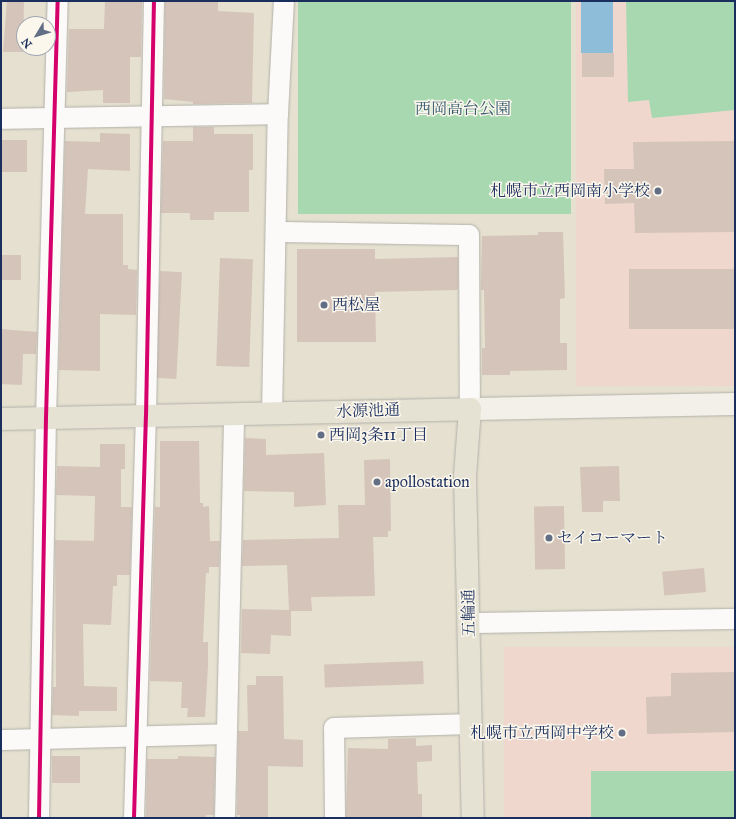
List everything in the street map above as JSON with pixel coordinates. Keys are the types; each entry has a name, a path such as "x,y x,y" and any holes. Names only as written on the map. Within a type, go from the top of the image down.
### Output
{"main road":[{"name":"水源池通","path":"1,419 470,409"},
{"name":"五輪通","path":"470,409 465,476 473,818"}],"street":[{"path":"39,818 39,738 46,418 53,118 58,1"},
{"path":"134,818 146,416 154,1"},
{"path":"272,414 277,232 278,114 284,1"},
{"path":"1,119 278,114"},
{"path":"277,232 469,235 470,409"},
{"name":"水源池通","path":"470,409 735,404"},
{"path":"225,818 225,734 234,415"},
{"path":"469,623 735,619"},
{"path":"335,818 334,728 470,724"},
{"path":"1,740 225,734"}],"shaded area":[{"name":"札幌市立西岡南小学校","path":"576,1 735,1 735,386 576,386"},
{"name":"札幌市立西岡中学校","path":"504,647 735,647 735,818 504,818"}],"green space":[{"name":"西岡高台公園","path":"298,1 571,1 571,214 298,214"},
{"path":"626,1 735,1 735,110 652,118 649,100 628,102"},
{"path":"591,771 735,771 735,818 591,818"}],"water":[{"path":"581,1 613,1 613,53 581,53"}],"building":[{"path":"7,1 24,1 24,16 16,16 16,52 3,52"},
{"path":"105,1 142,1 141,57 130,57 130,103 103,103 103,90 67,92 69,29 104,29"},
{"path":"165,1 218,1 218,11 254,13 252,103 193,104 193,102 164,99"},
{"path":"582,53 614,53 614,77 582,77"},
{"path":"193,127 214,127 214,134 253,134 253,170 249,170 249,212 214,212 214,220 190,220 190,213 161,213 163,141 193,141"},
{"path":"100,133 130,134 130,171 88,169 85,214 123,214 123,265 128,265 128,269 137,270 136,315 100,314 100,371 59,370 65,141 100,142"},
{"path":"1,140 27,140 27,172 1,172"},
{"path":"735,141 735,232 635,233 634,203 605,204 604,169 634,169 633,142"},
{"path":"538,232 563,232 565,298 560,299 560,343 567,343 567,370 510,371 510,375 482,375 482,348 485,348 484,290 481,290 482,236 538,235"},
{"path":"297,249 375,249 375,259 458,257 458,290 375,292 376,342 297,342"},
{"path":"1,255 21,255 21,280 1,280"},
{"path":"220,258 253,259 249,367 216,366"},
{"path":"629,269 735,269 735,329 629,329"},
{"path":"160,271 182,272 176,379 154,378"},
{"path":"1,329 37,332 36,354 23,354 22,385 1,384"},
{"path":"245,438 266,439 266,455 324,453 326,505 294,507 294,492 244,491"},
{"path":"160,441 199,441 200,503 203,503 203,507 209,506 210,541 220,541 219,567 209,567 209,573 206,573 203,642 208,642 208,666 205,717 187,717 188,708 181,708 182,682 150,681 155,507 160,507"},
{"path":"100,444 125,444 125,469 121,469 121,507 132,507 130,575 117,575 117,586 113,586 111,625 83,624 84,686 117,687 117,711 79,711 79,716 52,715 53,687 56,687 55,540 94,541 95,496 56,495 57,466 100,467"},
{"path":"390,459 391,531 388,531 388,537 373,537 375,596 311,597 312,611 291,611 291,636 271,635 270,654 241,653 242,609 289,610 287,565 242,566 243,540 339,538 338,505 365,505 364,460"},
{"path":"619,466 620,501 603,501 603,512 582,512 580,467"},
{"name":"セイコーマート","path":"564,506 565,569 535,570 534,507"},
{"path":"704,568 706,592 664,596 662,572"},
{"path":"423,661 424,684 325,687 324,664"},
{"path":"735,672 735,732 647,734 646,697 671,696 671,673"},
{"path":"256,676 283,676 284,739 303,740 303,767 268,766 268,818 240,818 240,815 237,815 238,731 248,731 247,685 256,685"},
{"path":"416,738 416,746 432,745 432,761 417,762 418,794 422,794 422,818 346,817 348,748 388,749 388,739"},
{"path":"52,756 80,756 80,783 52,783"},
{"path":"178,756 215,757 214,815 206,815 206,818 146,818 147,759 178,759"}],"cycle path":[{"path":"39,818 46,418 58,1"},
{"path":"134,818 146,416 154,1"}],"place":[{"name":"札幌市立西岡南小学校","path":"658,191"},
{"name":"西松屋","path":"324,305"},
{"name":"西岡3条11丁目","path":"321,435"},
{"name":"apollostation","path":"377,482"},
{"name":"セイコーマート","path":"549,538"},
{"name":"札幌市立西岡中学校","path":"622,733"}]}
